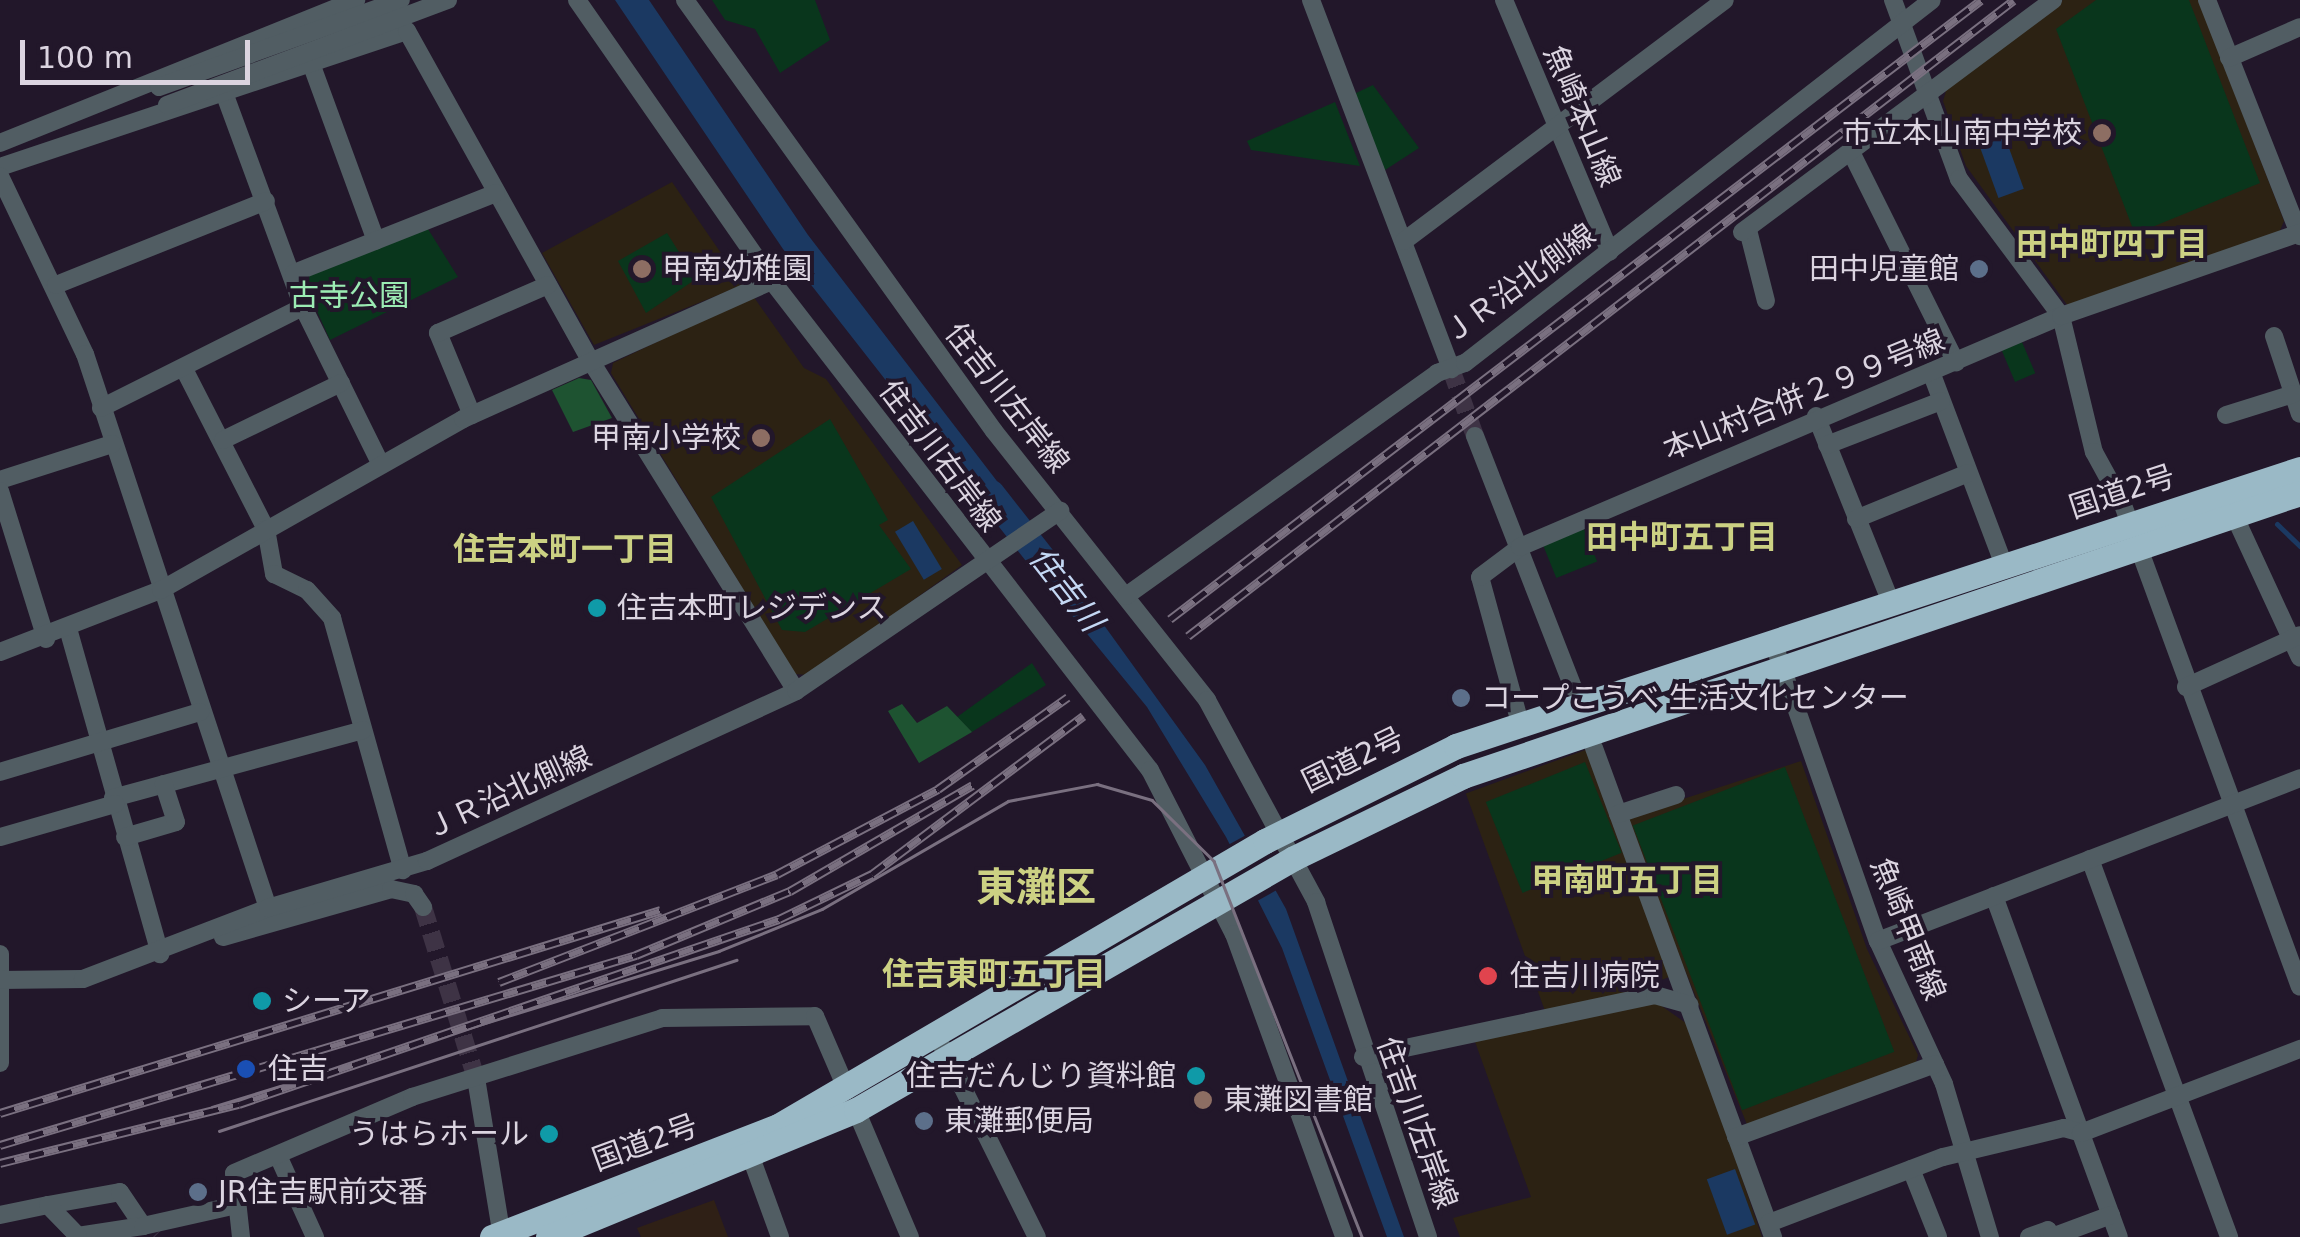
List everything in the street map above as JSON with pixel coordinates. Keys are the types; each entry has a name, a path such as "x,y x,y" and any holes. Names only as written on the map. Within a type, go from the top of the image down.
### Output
{"highway":[{"name":"国道2号","path":"943,1048 1274,836 1520,723 1778,653 2133,535 2300,469"},
{"name":"国道2号","path":"548,1237 752,1160 943,1048 1228,899 1286,863 1463,776 1778,653 1891,603 2004,566 2234,515 2300,493"},
{"name":"国道2号","path":"498,1236 852,1100"}],"street":[{"path":"158,87 198,56 356,0"},
{"path":"0,144 401,0"},
{"path":"0,167 448,0"},
{"name":"住吉川右岸線","path":"578,0 772,282 994,559 1150,770 1215,871 1344,1237"},
{"name":"住吉川左岸線","path":"685,0 810,183 1053,517 1126,596 1207,700 1286,863 1363,1056 1428,1237"},
{"path":"1311,0 1451,368"},
{"name":"魚崎本山線","path":"1504,0 1610,252"},
{"path":"1404,241 1724,0"},
{"path":"1893,0 1959,179 2061,316 2094,452 2133,535 2300,987"},
{"name":"ＪＲ沿北側線","path":"1126,596 1610,252 1932,0"},
{"path":"1766,302 1745,231 2054,0"},
{"path":"2207,0 2300,234"},
{"path":"2229,58 2300,27"},
{"path":"167,106 226,98 407,31 592,363 796,691"},
{"path":"312,66 376,241"},
{"path":"226,98 294,273 303,307 380,463"},
{"path":"1852,154 1956,363"},
{"path":"0,176 56,284 268,908"},
{"path":"294,273 496,192"},
{"path":"56,284 266,201"},
{"name":"本山村合併２９９号線","path":"1520,723 1480,577 1520,547 1816,416 1956,363 2061,316 2300,234"},
{"path":"0,652 68,632 161,590 380,463 472,415 772,282"},
{"path":"472,415 438,333 548,284"},
{"path":"101,408 303,307"},
{"path":"2274,336 2300,414"},
{"path":"184,368 266,529 274,574 307,590 332,618 403,870"},
{"path":"1931,372 2004,566"},
{"path":"223,440 341,383"},
{"path":"2226,416 2293,394"},
{"path":"1827,445 1941,401"},
{"path":"1816,416 1891,603"},
{"path":"1475,436 1573,688"},
{"path":"0,480 112,444"},
{"path":"1856,518 1968,473"},
{"path":"0,492 8,543 46,639"},
{"path":"2186,687 2297,645 2234,515"},
{"name":"ＪＲ沿北側線","path":"1,980 83,979 186,946 268,908 403,870 796,691 1053,517"},
{"path":"68,632 160,954"},
{"name":"魚崎甲南線","path":"1778,653 1878,942 1935,1064 1990,1237"},
{"path":"0,772 200,712"},
{"path":"0,837 164,784 363,730"},
{"path":"1594,748 1771,1230 1912,1169 2064,1128 2081,1133 2300,1050"},
{"path":"1878,942 2300,778"},
{"path":"124,837 176,822 164,784"},
{"path":"1618,814 1676,795"},
{"path":"2090,858 2229,1237"},
{"path":"186,946 391,889 414,894 422,907"},
{"path":"1994,896 2119,1237"},
{"path":"0,954 0,1063"},
{"path":"1363,1056 1655,994 1690,1004"},
{"path":"242,1237 234,1173 280,1160 412,1097 662,1018 776,1013 815,1016 910,1237"},
{"path":"943,1048 1037,1237"},
{"path":"1736,1138 1935,1064"},
{"path":"476,1078 498,1236"},
{"path":"280,1160 316,1237"},
{"path":"752,1160 780,1237"},
{"path":"1912,1169 1938,1237"},
{"path":"0,1216 120,1192 143,1226"},
{"path":"48,1205 78,1236 238,1205"},
{"path":"2028,1237 2048,1230 2052,1237 2111,1215"}],"shaded area":[{"name":"市立本山南中学校","path":"2063,0 2199,0 2284,221 2278,235 2068,306 1966,166 1943,101 1947,88"},
{"name":"甲南幼稚園","path":"672,182 743,285 594,345 542,253"},
{"name":"甲南小学校","path":"753,296 804,368 826,379 962,565 809,675 795,674 611,373 613,363"},
{"path":"1588,749 1671,976 1549,1021 1466,793"},
{"path":"1801,761 1867,949 1918,1055 1915,1066 1748,1127 1624,818"},
{"path":"1656,1002 1690,1026 1762,1237 1460,1237 1453,1218 1531,1197 1474,1039"},
{"path":"714,1200 728,1237 641,1237 637,1228"}],"green space":[{"path":"712,0 815,0 830,40 780,73 755,29 725,20"},
{"path":"2096,0 2189,0 2260,183 2135,234 2056,29"},
{"path":"1373,85 1419,148 1382,172 1354,94"},
{"path":"1335,102 1360,166 1251,150 1247,141"},
{"name":"古寺公園","path":"428,229 458,277 330,340 302,278"},
{"path":"667,233 696,279 646,313 618,261"},
{"path":"2022,342 2035,373 2015,382 2002,351"},
{"path":"579,378 591,380 612,418 573,432 552,390"},
{"path":"830,419 888,520 879,525 911,569 805,632 782,630 711,497"},
{"path":"1584,529 1597,561 1556,578 1543,545"},
{"path":"1032,663 1046,685 972,732 957,717"},
{"path":"902,704 917,723 947,706 972,732 919,763 888,711"},
{"path":"1585,762 1622,853 1523,893 1486,802"},
{"path":"1785,767 1894,1052 1742,1110 1633,825"}],"water":[{"path":"615,0 649,0 808,235 1023,515 1003,530 783,249"},
{"path":"2005,137 2024,189 1998,198 1980,146"},
{"path":"913,521 942,569 924,580 895,532"},
{"path":"1041,538 1205,765 1286,909 1404,1237 1387,1237 1282,948 1226,837 1147,707 1020,552"},
{"path":"1735,1169 1755,1224 1727,1235 1707,1179"}],"pier":[{"path":"1248,834 1279,889 1257,901 1226,846"}],"waterway":[{"name":"住吉川","path":"991,494 1054,574"},
{"path":"2277,524 2300,546"}],"tunnel":[{"path":"1451,369 1475,436"},
{"path":"423,907 476,1078"}],"tram line":[{"path":"212,1107 719,951 822,909 1008,801 1097,784 1152,800 1214,861 1362,1237"},
{"path":"219,1131 736,960"}],"railway":[{"path":"1170,619 1981,0"},
{"path":"1188,636 2014,0"},
{"path":"499,982 777,874 938,789 1068,697"},
{"path":"0,1163 239,1104 779,919 872,874 1083,716"},
{"path":"0,1145 636,955 790,891 973,785"},
{"path":"0,1113 661,910"}],"place":[{"name":"市立本山南中学校","path":"2102,133"},
{"name":"甲南幼稚園","path":"642,269"},
{"name":"田中児童館","path":"1979,269"},
{"name":"甲南小学校","path":"761,438"},
{"name":"住吉本町レジデンス","path":"597,608"},
{"name":"コープこうべ 生活文化センター","path":"1461,698"},
{"name":"住吉川病院","path":"1488,976"},
{"name":"シーア","path":"262,1001"},
{"name":"住吉","path":"246,1069"},
{"name":"住吉だんじり資料館","path":"1196,1076"},
{"name":"東灘図書館","path":"1203,1100"},
{"name":"東灘郵便局","path":"924,1121"},
{"name":"うはらホール","path":"549,1134"},
{"name":"JR住吉駅前交番","path":"198,1192"}],"district":[{"name":"田中町四丁目","path":"2112,244"},
{"name":"田中町五丁目","path":"1682,537"},
{"name":"住吉本町一丁目","path":"565,549"},
{"name":"甲南町五丁目","path":"1627,880"},
{"name":"東灘区","path":"1036,887"},
{"name":"住吉東町五丁目","path":"994,974"}]}
